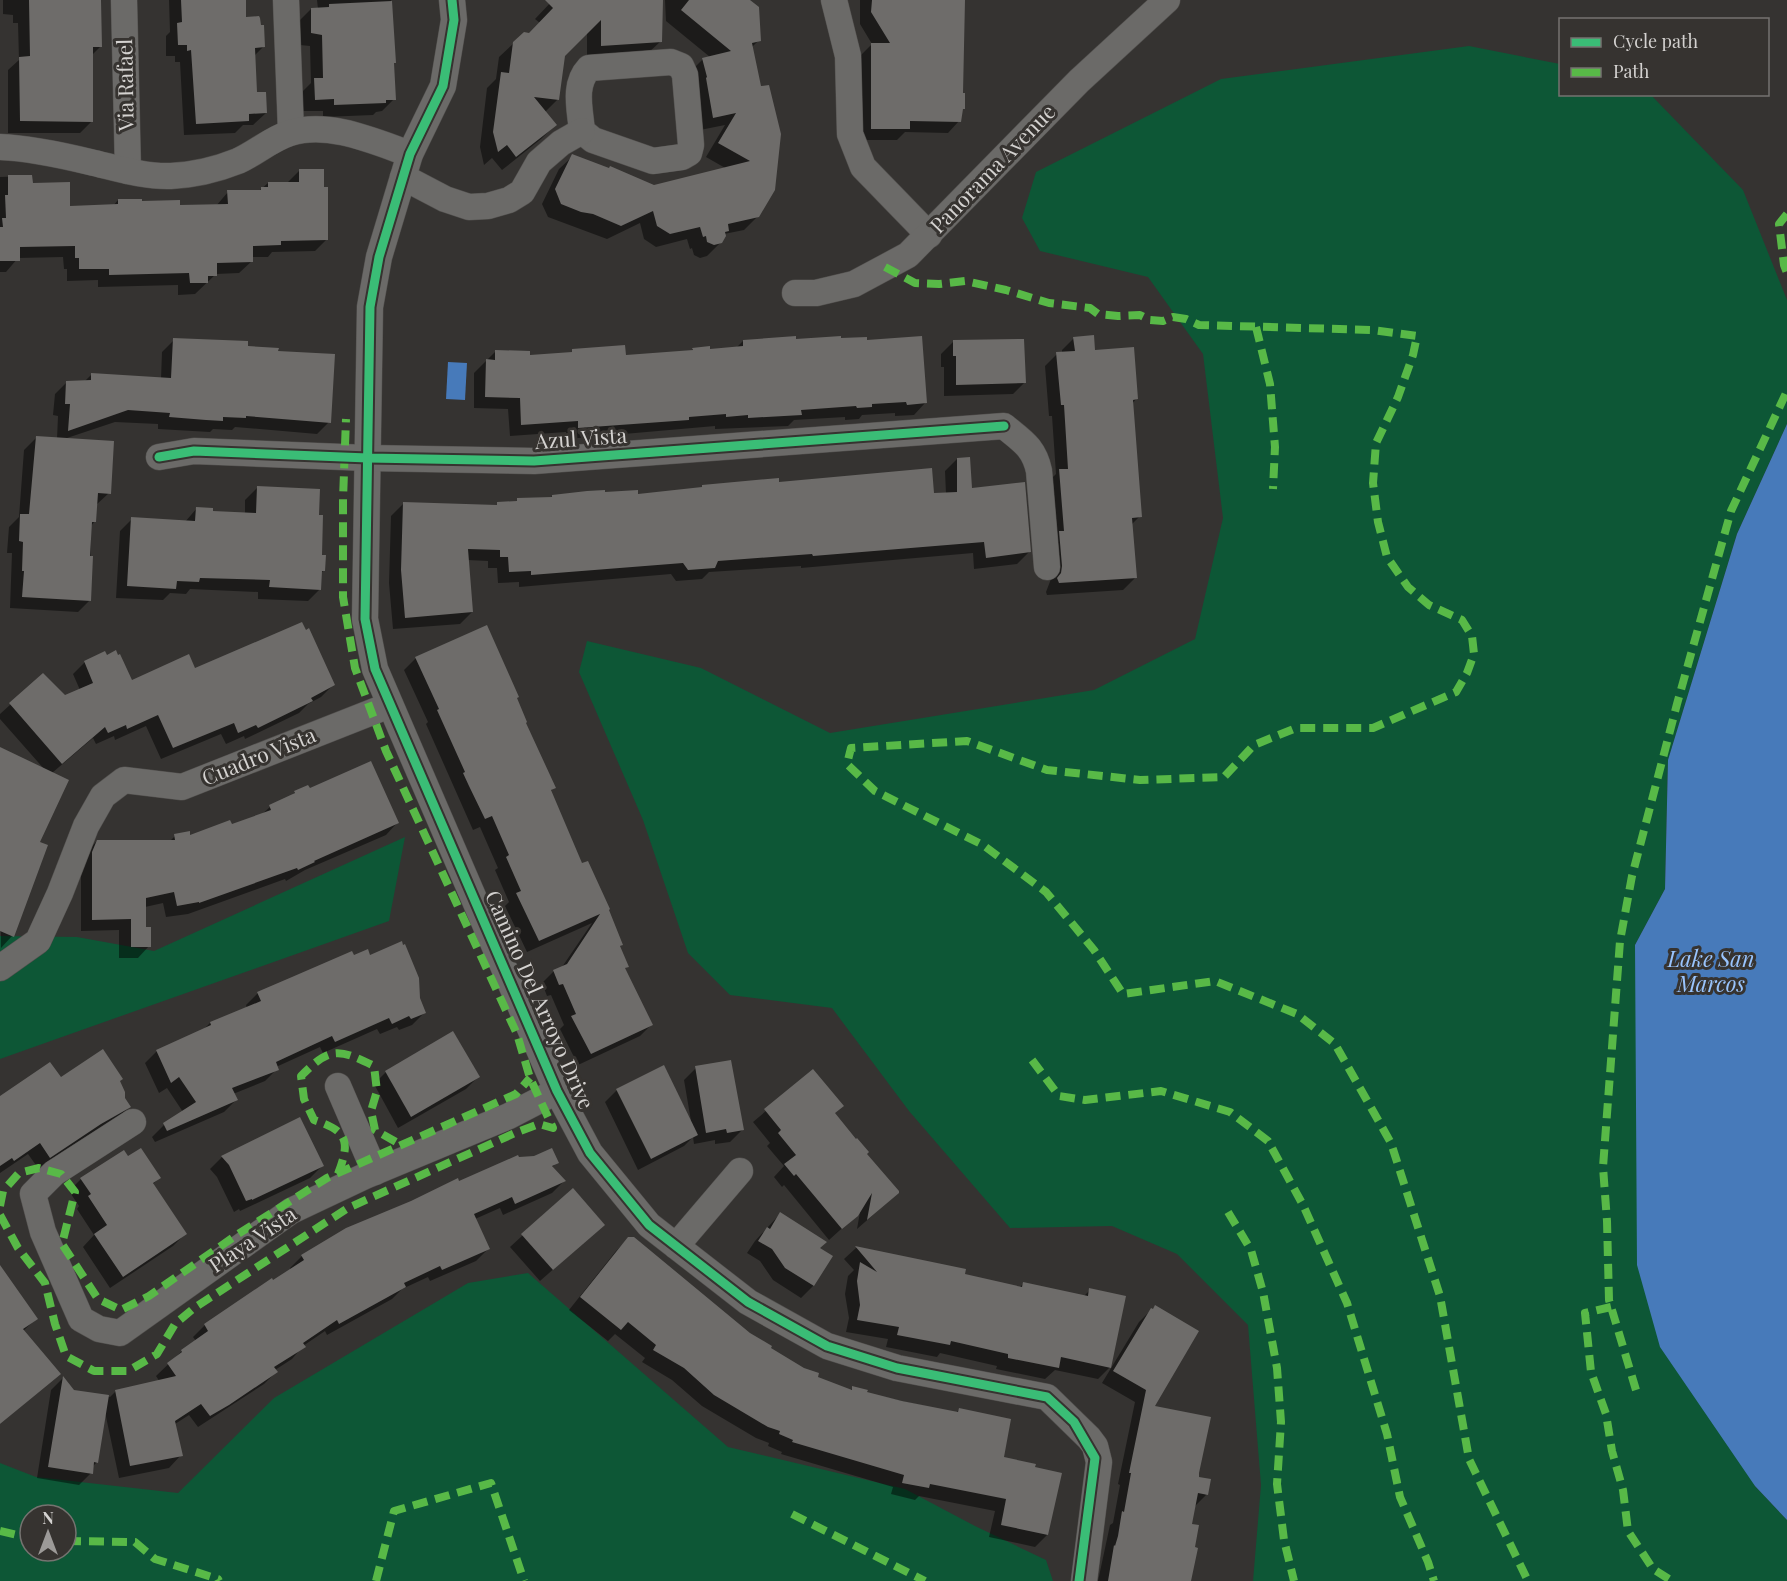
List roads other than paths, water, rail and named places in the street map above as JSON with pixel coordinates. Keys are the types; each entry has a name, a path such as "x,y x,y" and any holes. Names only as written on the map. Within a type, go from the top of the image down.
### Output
{"street":[{"name":"Via Rafael","path":"124,0 128,171"},
{"path":"286,0 291,132"},
{"path":"406,165 443,86 454,20 452,0"},
{"path":"834,0 848,56 850,134 863,167 929,235"},
{"name":"Panorama Avenue","path":"795,293 816,293 854,284 908,255 1079,81 1167,0"},
{"path":"671,62 681,66 685,75 691,145 689,153 682,157 653,161 592,140 582,131 578,86 582,75 589,68 671,62"},
{"path":"0,147 15,147 128,171 170,176 205,171 239,161 291,132 324,129 353,133 406,165 445,199 469,207 488,206 510,200 522,192 539,162 561,143 582,131"},
{"name":"Camino Del Arroyo Drive","path":"406,165 379,257 370,307 365,620 375,669 557,1091 590,1153 649,1225 748,1302 827,1346 897,1368 1047,1397 1074,1422 1095,1446 1099,1462 1084,1581"},
{"name":"Azul Vista","path":"159,457 194,451 368,458 534,461 1004,426 1030,447 1036,459 1047,567"},
{"name":"Cuadro Vista","path":"0,968 38,940 60,893 86,826 104,796 124,780 182,788 390,705"},
{"path":"338,1086 375,1172"},
{"name":"Playa Vista","path":"134,1122 54,1173 33,1194 43,1232 81,1319 99,1329 120,1333 291,1211 375,1172 509,1116 557,1091"},
{"path":"676,1246 740,1171"}],"water":[{"path":"448,362 467,363 465,400 446,399"},
{"name":"Lake San Marcos","path":"1787,424 1787,1520 1755,1486 1660,1347 1637,1265 1635,945 1665,889 1668,760 1737,534"}]}
